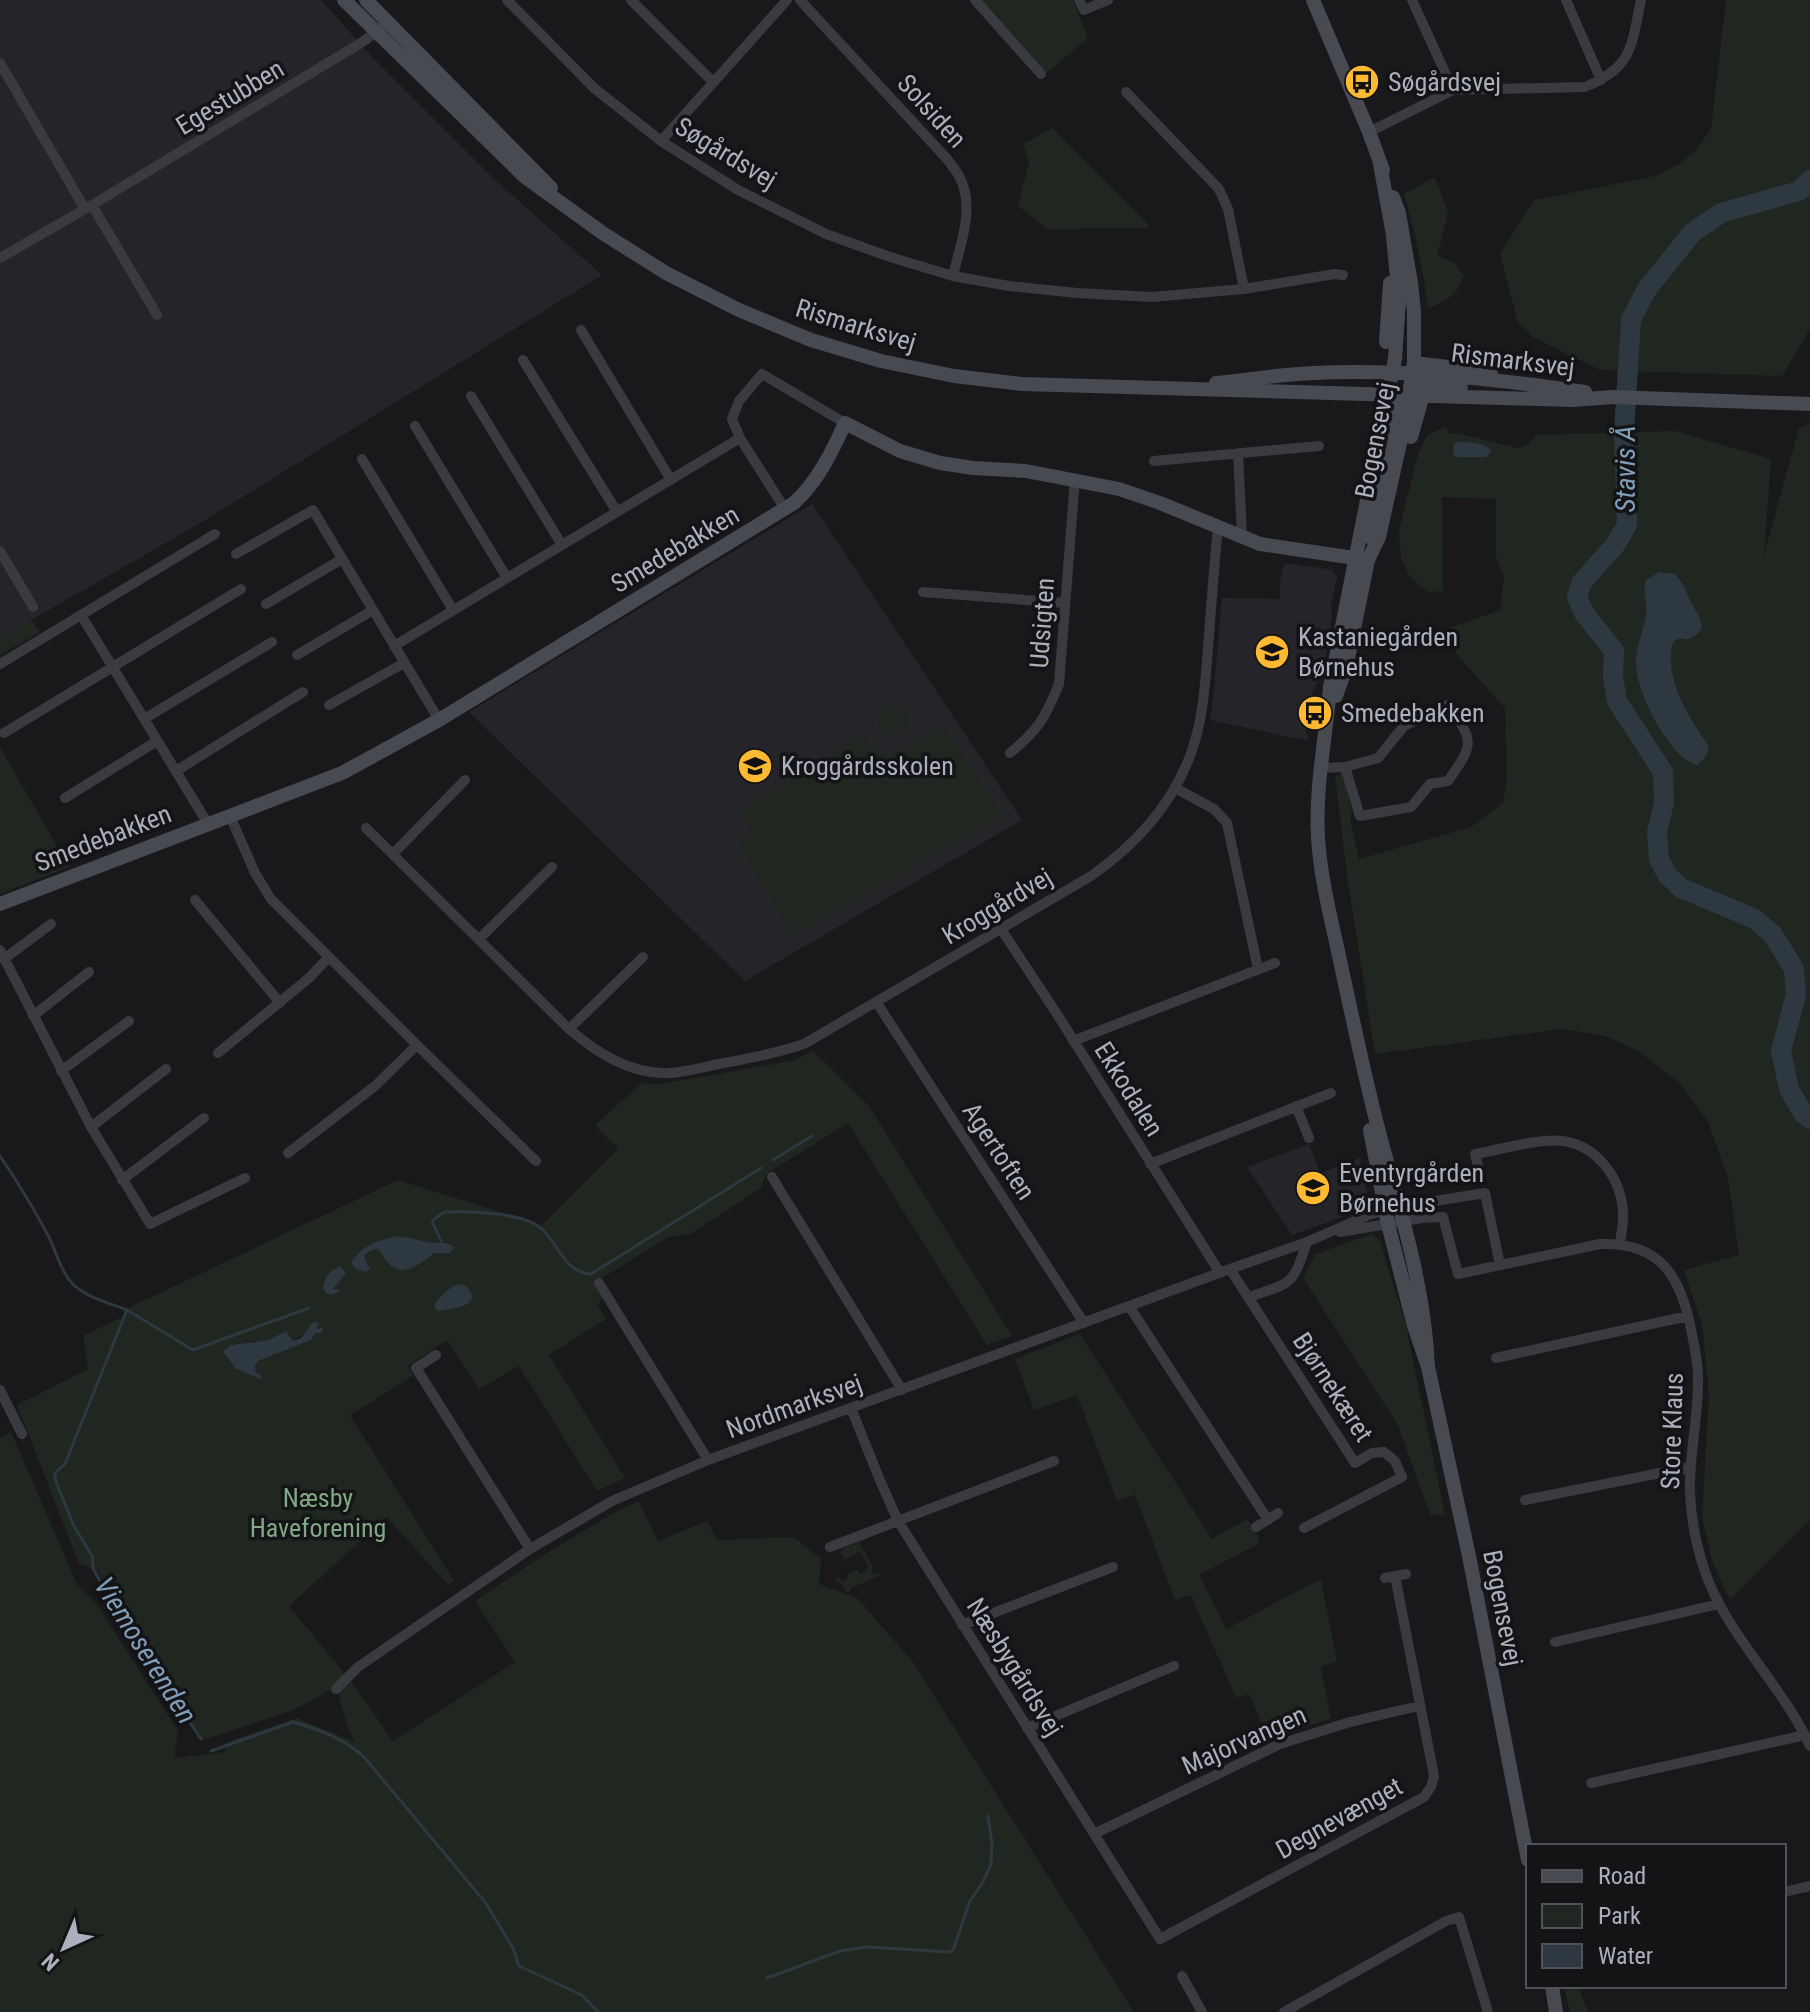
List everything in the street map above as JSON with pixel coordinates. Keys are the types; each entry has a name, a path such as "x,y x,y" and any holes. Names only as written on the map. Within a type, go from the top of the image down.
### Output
{"main road":[{"name":"Rismarksvej","path":"344,0 545,193 666,273 739,310 811,340 881,361 954,376 1022,384 1224,391 1402,383"},
{"name":"Rismarksvej","path":"366,0 564,204"},
{"name":"Bogensevej","path":"1313,0 1369,132 1399,213 1414,312 1402,383 1389,519 1361,559"},
{"name":"Bogensevej","path":"1380,164 1393,235"},
{"path":"1393,235 1402,383"},
{"path":"845,423 900,451 940,463 1026,471 1119,489 1273,548 1361,559 1373,520 1402,383 1408,333 1404,279 1393,235"},
{"path":"1402,383 1466,368 1613,397"},
{"name":"Rismarksvej","path":"1167,388 1313,373 1572,400 1613,397 1809,404"},
{"name":"Bogensevej","path":"1402,383 1384,417 1346,668 1327,721 1319,768 1317,804 1322,875 1394,1216 1426,1331 1428,1367 1469,1556 1526,1850"},
{"path":"1224,391 1266,398 1369,403 1384,417"},
{"name":"Smedebakken","path":"0,904 342,773 439,720 785,509 818,477 845,423"},
{"path":"1552,1988 1556,2012"}],"street":[{"name":"Søgårdsvej","path":"507,0 594,88 661,141 738,190 826,234 890,257 953,276 1009,286 1152,297 1244,289 1343,275"},
{"path":"631,0 713,82"},
{"path":"661,141 787,0"},
{"name":"Solsiden","path":"800,0 960,176 967,197 967,213 953,276"},
{"path":"975,0 1041,74"},
{"path":"1079,0 1084,10 1108,0"},
{"path":"1412,0 1453,90"},
{"path":"1566,0 1601,80"},
{"path":"1369,132 1453,90 1585,87 1601,80 1625,60 1632,45 1641,0"},
{"name":"Egestubben","path":"0,258 364,41 388,22"},
{"path":"0,63 157,315"},
{"path":"1126,92 1219,189 1228,209 1244,289"},
{"path":"581,330 671,480"},
{"path":"523,360 617,512"},
{"path":"785,509 740,438 732,419 739,401 762,374 845,423"},
{"path":"471,396 562,545"},
{"path":"415,426 507,578"},
{"path":"394,646 740,438"},
{"path":"1154,461 1319,446"},
{"path":"1238,453 1242,536"},
{"path":"362,459 453,610"},
{"name":"Udsigten","path":"1010,753 1032,735 1047,713 1059,684 1075,479"},
{"path":"236,554 313,510 439,720"},
{"name":"Kroggårdvej","path":"366,828 569,1029 599,1053 655,1073 671,1073 757,1057 804,1044 1091,876 1132,844 1153,819 1175,788 1190,755 1203,706 1218,527"},
{"path":"0,664 215,534"},
{"path":"0,551 33,607"},
{"path":"266,604 342,559"},
{"path":"4,733 241,589"},
{"path":"923,592 1065,603"},
{"path":"297,655 373,610"},
{"path":"81,615 208,824"},
{"path":"144,719 272,642"},
{"path":"329,705 404,663"},
{"path":"176,771 303,692"},
{"path":"1319,768 1345,767 1378,758 1404,726 1447,705 1467,731 1467,754 1448,781 1430,784 1411,807 1360,816 1345,767"},
{"path":"65,798 157,741"},
{"path":"393,854 465,780"},
{"path":"1175,788 1214,809 1227,823 1258,969"},
{"path":"230,816 255,873 271,899 536,1161"},
{"path":"479,939 552,867"},
{"path":"195,900 280,1003"},
{"path":"51,924 2,955 91,1127 150,1224 245,1178"},
{"name":"Ekkodalen","path":"1001,929 1150,1164 1225,1271"},
{"path":"569,1029 643,957"},
{"path":"218,1053 309,978 328,958"},
{"path":"1073,1041 1275,963"},
{"path":"33,1016 89,972"},
{"name":"Agertoften","path":"877,1003 1084,1323"},
{"path":"61,1071 129,1021"},
{"path":"288,1153 375,1086 417,1045"},
{"path":"91,1127 166,1069"},
{"path":"1150,1164 1331,1093"},
{"path":"1296,1106 1309,1138"},
{"path":"122,1180 204,1118"},
{"path":"1479,1170 1475,1154 1544,1141 1563,1141 1581,1147 1606,1166 1615,1179 1624,1215 1620,1244"},
{"path":"772,1177 902,1390"},
{"path":"1394,1216 1485,1193 1500,1265"},
{"name":"Nordmarksvej","path":"336,1689 358,1667 530,1549 612,1501 708,1460 1327,1235 1371,1214 1394,1216"},
{"name":"Store Klaus","path":"1394,1216 1443,1217 1458,1274 1600,1244 1620,1244 1641,1249 1668,1269 1679,1285 1697,1364 1690,1467 1693,1530 1705,1572 1719,1604 1778,1690 1810,1746"},
{"path":"1249,1297 1288,1283 1297,1272 1307,1242"},
{"name":"Bjørnekæret","path":"1225,1271 1249,1297 1355,1463 1372,1453 1384,1452 1395,1461 1402,1477 1304,1528"},
{"path":"599,1283 708,1460"},
{"path":"1129,1306 1268,1520"},
{"path":"1496,1358 1688,1316"},
{"path":"436,1355 416,1368 530,1549"},
{"path":"0,1390 22,1434"},
{"name":"Næsbygårdsvej","path":"851,1408 898,1521 1160,1939"},
{"path":"830,1547 1054,1461"},
{"path":"1525,1500 1690,1467"},
{"path":"1256,1527 1278,1513"},
{"path":"962,1625 1113,1567"},
{"name":"Degnevænget","path":"1160,1939 1424,1797 1431,1787 1434,1776 1395,1576"},
{"path":"1555,1642 1719,1604"},
{"path":"1027,1728 1174,1666"},
{"name":"Majorvangen","path":"1094,1834 1280,1744 1337,1725 1419,1706"},
{"path":"1591,1783 1805,1735"},
{"path":"1786,1892 1810,1886"},
{"path":"1284,2012 1446,1921 1459,1917 1488,2012"},
{"path":"1182,1976 1202,2012"}],"shaded area":[{"path":"0,0 321,0 373,58 491,176 602,275 202,522 0,638"},
{"name":"Kroggårdsskolen","path":"812,504 1022,820 745,981 469,712"},
{"name":"Kastaniegården Børnehus","path":"1284,563 1332,570 1337,577 1325,662 1308,703 1304,724 1309,741 1210,720 1222,598 1280,599"},
{"name":"Eventyrgården Børnehus","path":"1309,1144 1320,1173 1360,1158 1369,1203 1365,1209 1292,1235 1247,1167"}],"green space":[{"path":"979,0 1073,0 1088,38 1047,73"},
{"path":"1726,0 1810,0 1810,329 1782,376 1600,370 1533,337 1518,323 1500,254 1534,200 1655,176 1677,165 1696,150 1711,129"},
{"path":"1052,128 1148,224 1147,228 1048,229 1018,206 1029,162 1023,144"},
{"path":"1435,177 1448,213 1437,255 1455,263 1464,276 1450,297 1428,308 1404,194"},
{"path":"1810,423 1810,1520 1730,1600 1713,1563 1702,1518 1709,1395 1702,1324 1684,1270 1739,1255 1728,1178 1708,1122 1681,1084 1637,1050 1605,1036 1562,1029 1375,1054 1335,776 1343,774 1359,859 1471,827 1503,803 1507,780 1505,708 1457,655 1446,629 1500,610 1504,576 1496,557 1496,499 1442,497 1443,591 1428,592 1410,577 1401,558 1399,530 1418,454 1427,435 1445,427 1450,434 1457,433 1517,448 1527,445 1536,435 1675,431 1771,459 1764,555 1799,428"},
{"path":"31,620 40,632 0,655 0,638"},
{"path":"893,705 904,709 908,720 904,731 893,735 882,731 878,720 882,709"},
{"path":"944,727 1003,815 794,936 739,847 751,831 740,811 863,735 879,753 893,755"},
{"path":"0,747 69,867 0,894"},
{"name":"Næsby Haveforening","path":"813,1051 869,1106 1012,1336 987,1345 848,1123 766,1174 761,1188 689,1235 670,1236 594,1283 602,1299 597,1305 606,1319 549,1355 625,1478 597,1491 519,1366 479,1389 447,1340 408,1366 413,1376 350,1415 454,1581 448,1585 387,1517 289,1606 350,1680 393,1741 515,1662 475,1601 575,1535 638,1501 658,1541 707,1521 717,1540 794,1537 821,1559 819,1584 857,1598 913,1662 1134,2012 0,2012 0,1438 11,1432 77,1584 96,1603 178,1731 174,1758 225,1752 227,1742 297,1718 355,1742 338,1692 346,1681 296,1709 203,1740 97,1570 79,1564 17,1405 88,1369 83,1336 126,1315 122,1311 398,1180 542,1225 618,1149 595,1125 642,1083 659,1084 792,1061","holes":["398,1236 450,1243 450,1253 434,1253 417,1266 395,1269 379,1250 365,1253 368,1265 355,1256","316,1328 323,1328 258,1361 256,1372 231,1345 255,1341 292,1341"]},
{"path":"1372,1234 1380,1241 1406,1326 1445,1515 1430,1515 1398,1425 1303,1278 1316,1254"},
{"path":"1080,1334 1212,1539 1247,1519 1258,1536 1258,1544 1199,1575 1226,1629 1321,1579 1337,1662 1321,1666 1331,1718 1269,1740 1249,1694 1236,1698 1191,1595 1175,1600 1135,1495 1117,1501 1077,1395 1034,1410 1015,1359"},
{"path":"859,1542 873,1567 871,1570 879,1576 851,1588 850,1593 840,1582 835,1582 839,1577 843,1582 857,1569 860,1574 869,1568 860,1551 845,1560 841,1553 844,1548"},
{"path":"1564,1988 1578,1988 1588,2012 1570,2012"}],"water":[{"path":"1457,442 1481,444 1491,451 1486,457 1457,457 1453,454"},
{"path":"1659,572 1675,574 1679,578 1702,628 1692,638 1679,638 1673,642 1671,653 1673,675 1680,697 1709,749 1697,765 1681,756 1665,736 1644,698 1637,672 1636,660 1646,617 1646,580"},
{"path":"398,1236 454,1247 450,1253 434,1253 420,1264 402,1270 391,1266 379,1250 374,1249 365,1254 370,1269 366,1272 352,1264 366,1247"},
{"path":"340,1266 346,1273 333,1288 340,1291 328,1294 325,1281"},
{"path":"458,1284 469,1289 471,1301 456,1308 436,1310 434,1305 439,1298"},
{"path":"313,1322 320,1323 316,1328 323,1327 322,1333 315,1333 311,1340 258,1361 255,1366 256,1372 262,1376 260,1379 235,1368 223,1351 231,1345 269,1340 286,1331 293,1341 301,1338"}],"waterway":[{"name":"Stavis Å","path":"1810,180 1799,191 1721,213 1692,233 1647,289 1631,320 1624,432 1627,525 1615,545 1582,582 1577,597 1584,613 1614,651 1613,676 1617,701 1663,772 1664,803 1657,832 1659,859 1668,876 1681,888 1755,919 1773,935 1794,969 1796,995 1781,1051 1789,1089 1810,1119"},
{"path":"773,1160 812,1136"},
{"name":"Viemoserenden","path":"0,1156 38,1216 71,1282 90,1296 127,1310 65,1464 55,1473 55,1479 110,1600 201,1739"},
{"path":"441,1241 432,1221 444,1212 509,1216 534,1223 548,1235 568,1263 591,1274 761,1168"},
{"path":"127,1310 193,1350 309,1308"},
{"name":"Viemoserenden","path":"211,1751 293,1722 321,1731 348,1745 364,1757 485,1902 513,1948 519,1966 582,1995 598,2012"},
{"path":"767,1978 840,1951 867,1947 953,1950 970,1901 991,1864 988,1816"}],"place":[{"name":"Søgårdsvej","path":"1362,82"},
{"name":"Kastaniegården Børnehus","path":"1272,652"},
{"name":"Smedebakken","path":"1315,713"},
{"name":"Kroggårdsskolen","path":"755,766"},
{"name":"Eventyrgården Børnehus","path":"1313,1188"}]}
